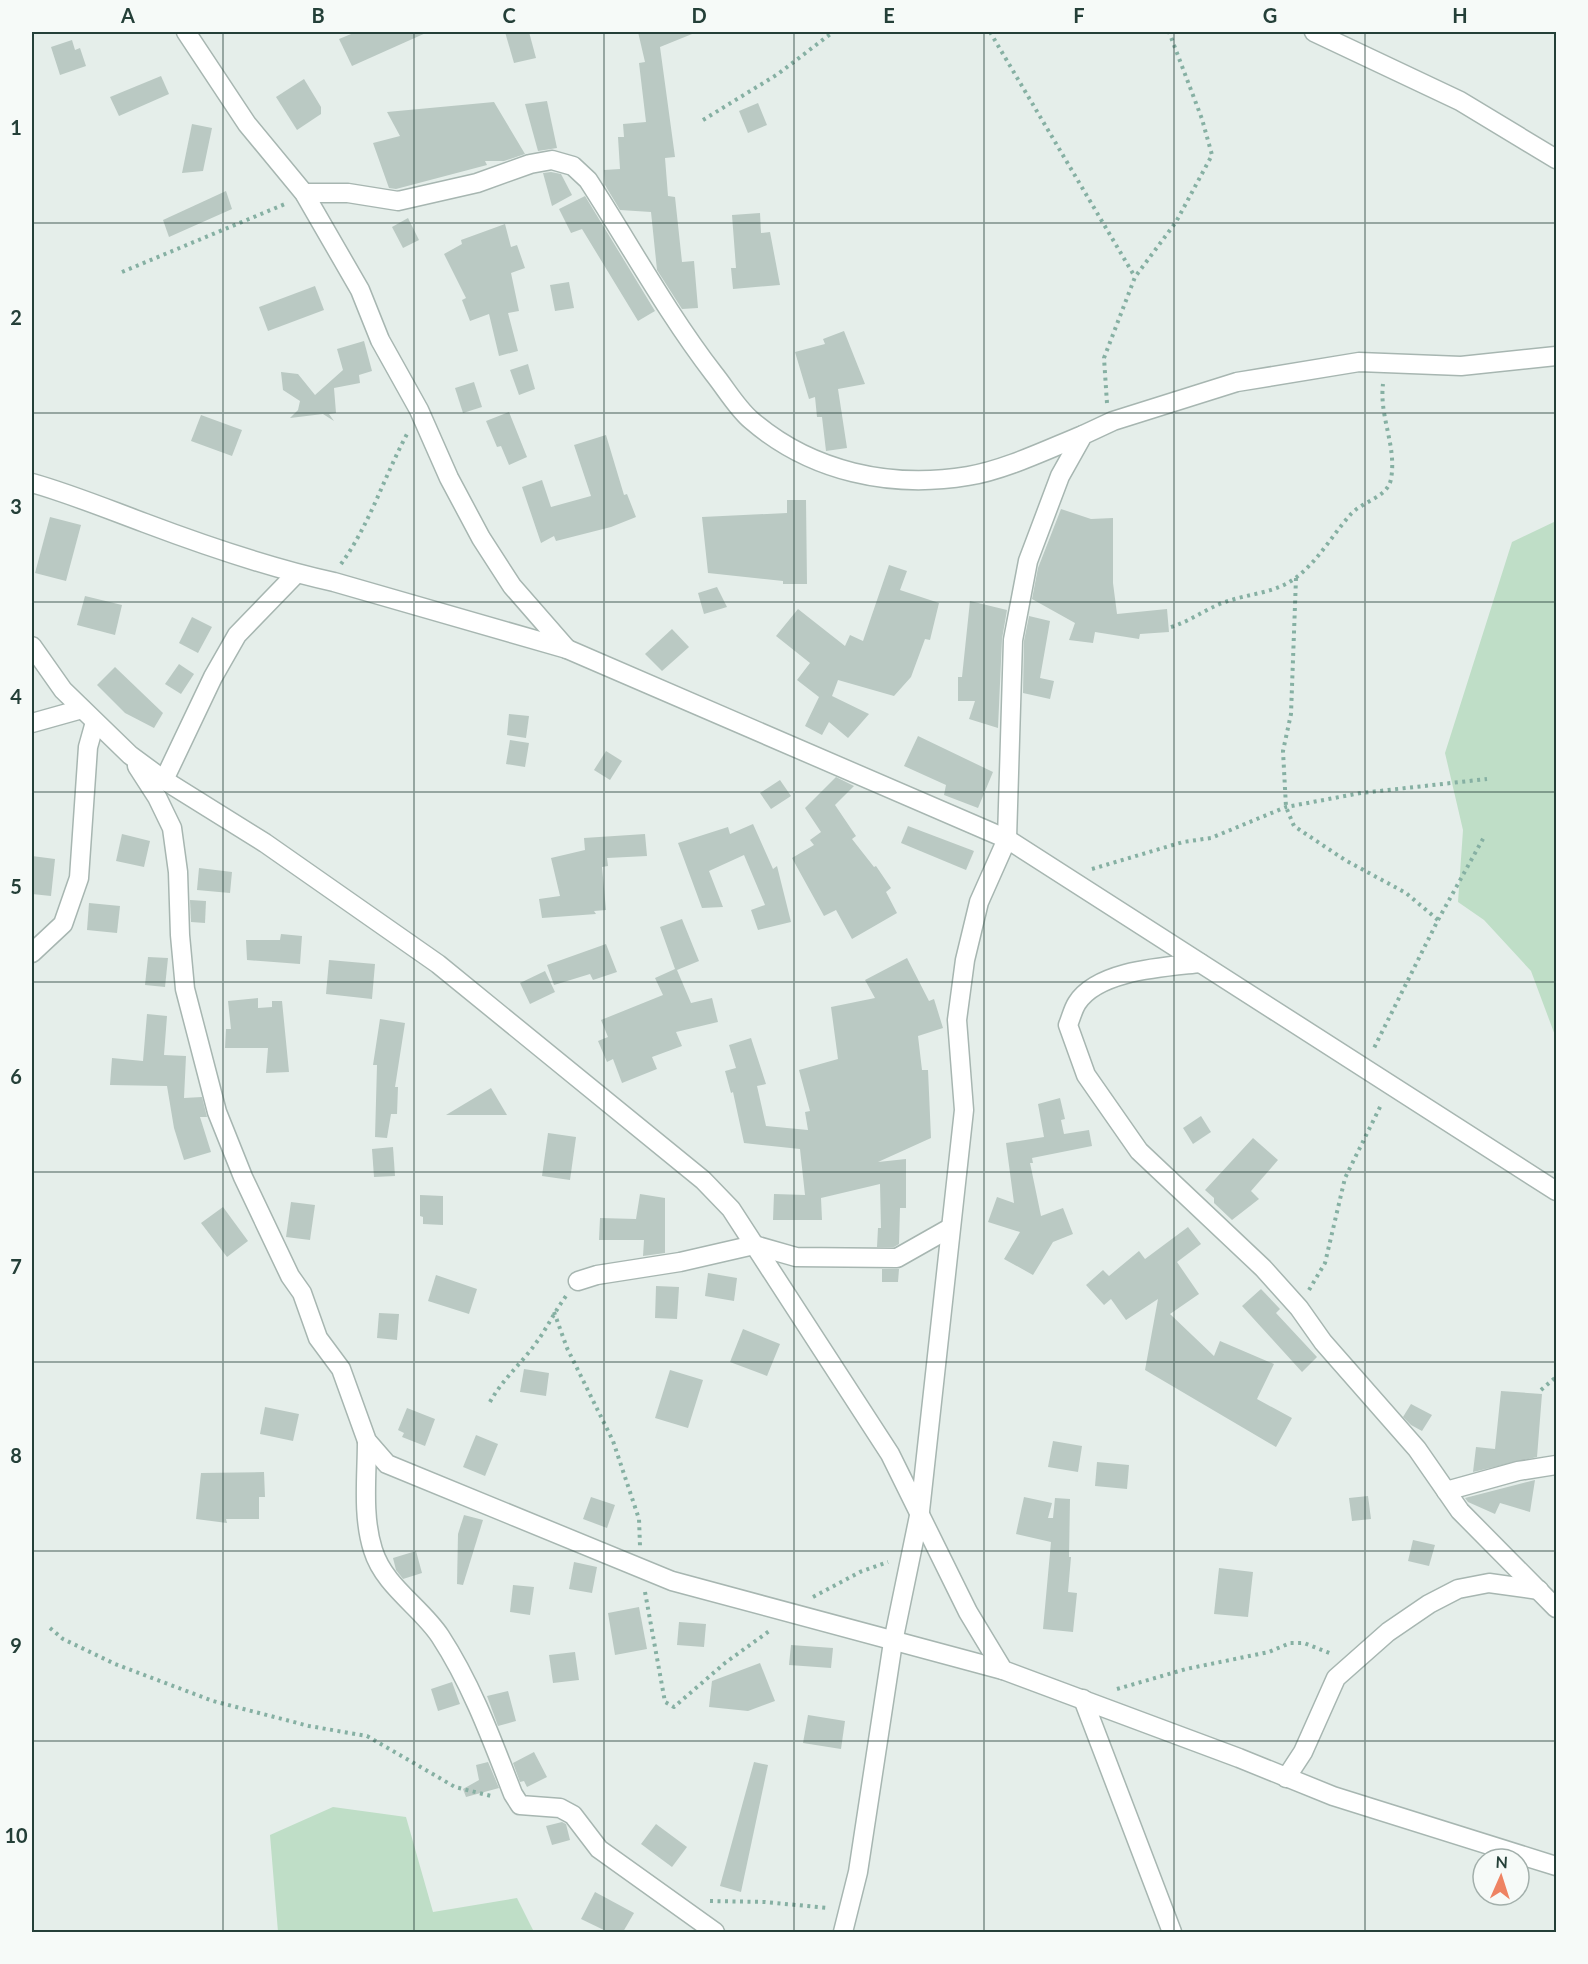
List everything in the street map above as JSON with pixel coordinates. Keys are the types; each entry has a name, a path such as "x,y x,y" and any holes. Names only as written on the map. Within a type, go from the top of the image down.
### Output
{"street":[{"path":"186,32 247,124 304,193 360,290 380,340 421,414 449,478 481,538 512,586 567,649"},
{"path":"1314,32 1460,101 1557,159"},
{"path":"304,193 348,193 398,201 477,183 530,164 552,160 573,166 588,180 687,339 750,419 807,458 839,469 878,477 969,476 1083,435 1109,423 1237,382 1359,362 1461,366 1557,356"},
{"path":"843,1932 850,1912 893,1642 920,1511 964,1110 957,1020 965,960 979,902 1007,838 1013,640 1028,561 1060,476 1083,435"},
{"path":"32,483 100,504 144,523 296,574 334,582 567,649 1007,838 1071,877 1107,905 1557,1191"},
{"path":"164,780 213,676 237,635 296,574"},
{"path":"32,646 63,690 130,755 164,780 265,843 438,964 703,1180 731,1209 890,1454 968,1612 1003,1670"},
{"path":"32,723 88,715"},
{"path":"32,953 63,924 79,878 88,715"},
{"path":"130,755 158,797 172,828 178,872 185,989 217,1112 243,1177 290,1276 302,1293 318,1338 341,1369 367,1441 367,1518 373,1551 388,1577 440,1635 482,1713 513,1794 520,1805 560,1809 573,1815 598,1849 715,1932"},
{"path":"1200,963 1129,972 1100,983 1077,1002 1068,1025 1086,1075 1139,1151 1263,1268 1299,1308 1323,1342 1417,1449 1460,1511 1557,1608"},
{"path":"578,1281 597,1275 680,1262 754,1245 795,1257 897,1258 950,1228"},
{"path":"367,1441 387,1464 420,1480 672,1581 1003,1670 1333,1796 1557,1866"},
{"path":"1446,1491 1518,1471 1557,1465"},
{"path":"1286,1778 1303,1752 1336,1678 1388,1632 1429,1604 1458,1589 1489,1583 1539,1590"},
{"path":"1083,1699 1172,1932"}],"path":[{"path":"702,120 778,74 833,32"},
{"path":"990,32 1135,278"},
{"path":"1109,423 1104,358 1135,278 1176,222 1212,156 1202,119 1169,32"},
{"path":"122,272 274,209 304,193"},
{"path":"1171,627 1189,621 1205,609 1249,594 1276,588 1296,578 1352,513 1387,489 1391,479 1390,435 1384,421 1381,402 1385,369 1390,364"},
{"path":"334,582 340,566 362,533 389,468 421,414"},
{"path":"1296,578 1291,714 1283,751 1286,807 1294,826 1345,860 1406,893 1438,920"},
{"path":"1071,877 1113,860 1183,842 1211,838 1286,807 1361,794 1487,779"},
{"path":"1368,1072 1375,1046 1438,920 1484,837"},
{"path":"1299,1308 1325,1263 1345,1178 1390,1086"},
{"path":"490,1402 499,1386 537,1342 554,1312 578,1281"},
{"path":"554,1312 567,1348 613,1441 639,1519 641,1568 665,1702 674,1707 725,1662 772,1630 786,1613 860,1572 912,1554"},
{"path":"1541,1390 1557,1377"},
{"path":"50,1628 63,1640 115,1664 213,1701 309,1726 367,1736 455,1787 487,1796 513,1794"},
{"path":"1083,1699 1186,1669 1269,1652 1290,1643 1304,1643 1336,1656"},
{"path":"706,1901 810,1905 850,1912"}],"green space":[{"path":"1556,521 1556,1038 1531,971 1484,920 1458,902 1463,830 1445,753 1512,542"},
{"path":"333,1807 406,1817 433,1912 517,1898 534,1932 278,1932 270,1835"}],"building":[{"path":"356,32 428,32 352,66 339,39"},
{"path":"505,32 529,32 536,58 514,63"},
{"path":"638,32 697,32 660,47 675,157 665,158 668,196 675,197 682,262 694,261 698,308 682,309 657,270 651,212 620,210 605,185 604,170 620,169 618,137 624,137 623,124 646,122 639,63 645,62"},
{"path":"72,40 75,50 80,48 86,66 60,75 51,47"},
{"path":"161,76 169,94 119,116 110,97"},
{"path":"304,79 321,107 321,114 297,130 276,97"},
{"path":"547,101 557,148 538,151 525,104"},
{"path":"494,102 525,154 504,161 485,161 487,165 396,189 389,188 373,143 400,136 387,112"},
{"path":"758,103 767,125 748,133 739,111"},
{"path":"192,124 212,128 203,171 182,173"},
{"path":"543,173 561,174 572,195 552,206"},
{"path":"226,191 232,209 169,237 163,220"},
{"path":"585,196 655,311 638,321 582,229 571,233 559,209"},
{"path":"760,213 761,233 770,232 780,285 733,289 731,268 736,268 732,215"},
{"path":"408,218 419,240 403,248 392,227"},
{"path":"505,224 511,247 517,245 525,268 511,273 519,311 508,313 518,351 499,356 489,314 470,321 462,300 466,298 444,254 462,244 461,240"},
{"path":"569,282 574,308 555,311 550,285"},
{"path":"315,286 324,310 268,331 259,307"},
{"path":"844,331 865,384 838,389 847,448 826,451 822,417 817,417 815,397 809,399 795,352 825,344 823,339"},
{"path":"364,341 372,371 359,375 360,383 334,388 336,413 329,414 334,421 323,414 290,418 298,410 300,401 283,390 281,372 298,374 315,395 343,370 337,349"},
{"path":"528,364 535,389 519,395 510,370"},
{"path":"474,382 482,407 463,413 455,388"},
{"path":"509,412 527,457 509,465 501,446 497,447 486,421"},
{"path":"201,415 242,430 232,456 191,441"},
{"path":"606,435 624,495 627,494 636,517 611,527 556,541 554,536 541,543 522,487 542,480 551,507 591,496 574,445"},
{"path":"787,500 806,500 807,584 783,584 783,581 708,573 702,517 787,513"},
{"path":"1061,509 1091,519 1113,518 1113,583 1117,614 1167,609 1169,632 1140,634 1139,639 1095,632 1093,643 1069,640 1075,623 1032,599 1038,568"},
{"path":"50,517 81,525 66,581 35,573"},
{"path":"889,565 907,571 900,590 939,603 930,640 925,639 911,677 894,696 838,680 832,696 869,714 848,738 829,722 822,735 805,726 819,697 797,680 810,663 776,636 798,609 845,646 850,635 863,641"},
{"path":"717,587 727,607 704,614 698,593"},
{"path":"85,596 122,605 115,635 77,625"},
{"path":"970,601 1007,610 1002,639 998,728 969,719 975,701 958,701 958,677 962,677"},
{"path":"1029,616 1050,621 1040,678 1054,681 1050,699 1023,693 1024,641"},
{"path":"192,617 212,627 198,653 179,643"},
{"path":"672,629 689,647 662,671 645,654"},
{"path":"179,664 194,674 181,694 165,684"},
{"path":"115,667 163,713 154,728 125,713 97,685"},
{"path":"509,714 529,716 526,738 507,735"},
{"path":"918,736 993,772 978,808 944,795 946,785 904,766"},
{"path":"510,740 529,743 525,767 506,764"},
{"path":"606,751 622,761 610,780 594,770"},
{"path":"836,777 854,786 835,805 856,836 852,839 874,867 876,866 891,888 886,892 897,913 852,939 836,910 824,916 792,858 814,845 810,840 821,832 805,808"},
{"path":"780,780 791,796 771,809 760,793"},
{"path":"753,824 773,869 777,866 791,922 758,930 751,910 765,905 744,855 709,871 723,907 702,908 678,843 728,827 730,834"},
{"path":"908,826 974,851 966,870 901,843"},
{"path":"122,834 150,841 144,867 116,861"},
{"path":"645,834 647,856 607,858 608,866 602,867 606,910 594,911 596,914 542,918 539,899 560,896 551,858 585,850 584,838"},
{"path":"32,856 55,859 51,896 32,894"},
{"path":"199,868 232,872 230,893 197,890"},
{"path":"190,900 206,901 205,923 191,922"},
{"path":"89,903 120,906 117,933 87,930"},
{"path":"682,919 699,961 677,970 691,1003 712,998 718,1022 676,1032 682,1046 652,1057 657,1069 622,1083 613,1059 607,1062 598,1041 608,1037 601,1020 663,995 655,978 675,969 660,927"},
{"path":"281,934 302,936 300,964 247,960 246,940 280,940"},
{"path":"606,944 617,972 593,980 590,974 554,985 547,965"},
{"path":"148,957 168,958 165,987 145,985"},
{"path":"907,958 929,1001 934,999 943,1028 918,1036 922,1070 928,1070 931,1138 878,1162 906,1159 906,1208 900,1208 899,1244 894,1247 877,1247 878,1228 881,1228 880,1184 821,1198 822,1220 773,1220 774,1194 805,1195 800,1149 744,1143 733,1092 731,1093 725,1071 736,1068 729,1045 751,1038 766,1084 757,1086 766,1126 808,1130 805,1112 810,1111 799,1070 838,1059 831,1007 875,998 865,980"},
{"path":"329,960 375,964 372,999 326,994"},
{"path":"545,971 555,992 530,1004 520,983"},
{"path":"258,998 258,1008 272,1007 272,1001 282,1001 289,1072 266,1073 268,1048 225,1048 226,1029 231,1029 228,1001"},
{"path":"147,1014 167,1016 164,1055 186,1056 184,1098 202,1097 207,1117 200,1117 211,1152 184,1160 174,1128 167,1086 110,1085 112,1058 143,1061"},
{"path":"380,1019 405,1023 395,1087 398,1087 397,1114 391,1114 387,1138 375,1137 377,1065 373,1065"},
{"path":"491,1088 507,1115 446,1115"},
{"path":"1060,1098 1065,1119 1061,1120 1064,1134 1089,1130 1092,1146 1032,1158 1033,1163 1030,1163 1041,1216 1063,1208 1073,1234 1053,1242 1033,1275 1004,1259 1020,1232 988,1222 997,1197 1014,1203 1006,1143 1044,1137 1038,1104"},
{"path":"1201,1116 1211,1132 1193,1144 1183,1128"},
{"path":"548,1133 576,1137 570,1180 542,1176"},
{"path":"1253,1138 1278,1160 1251,1191 1259,1199 1232,1220 1214,1203 1214,1198 1205,1190"},
{"path":"393,1147 395,1176 374,1177 372,1149"},
{"path":"640,1194 665,1198 665,1253 643,1256 644,1240 599,1240 600,1218 636,1219"},
{"path":"420,1195 443,1196 443,1225 423,1224 423,1217 420,1216"},
{"path":"291,1202 315,1205 310,1240 286,1237"},
{"path":"223,1207 248,1241 227,1257 201,1223"},
{"path":"1188,1227 1201,1244 1177,1262 1199,1294 1170,1314 1214,1356 1220,1341 1274,1364 1257,1399 1292,1418 1276,1447 1145,1370 1158,1299 1126,1320 1111,1299 1104,1305 1086,1285 1103,1270 1109,1276 1139,1251 1145,1259"},
{"path":"882,1269 899,1269 898,1282 882,1282"},
{"path":"708,1273 737,1278 734,1301 705,1296"},
{"path":"436,1275 477,1289 469,1314 428,1301"},
{"path":"656,1286 679,1287 677,1319 655,1318"},
{"path":"1261,1289 1280,1309 1276,1313 1317,1357 1302,1372 1242,1306"},
{"path":"379,1313 399,1314 397,1340 377,1338"},
{"path":"743,1329 780,1344 767,1376 730,1362"},
{"path":"524,1369 549,1373 546,1396 520,1392"},
{"path":"670,1370 703,1380 688,1428 655,1418"},
{"path":"1501,1391 1542,1394 1537,1457 1473,1472 1476,1447 1495,1449"},
{"path":"1411,1404 1432,1415 1422,1431 1403,1417"},
{"path":"265,1407 299,1414 293,1441 260,1434"},
{"path":"407,1408 435,1419 425,1446 402,1437 404,1433 398,1430"},
{"path":"476,1435 498,1444 485,1476 463,1467"},
{"path":"1053,1441 1082,1446 1078,1472 1048,1467"},
{"path":"1097,1462 1129,1465 1127,1489 1095,1486"},
{"path":"264,1472 265,1497 259,1497 259,1519 226,1519 227,1523 196,1519 201,1473"},
{"path":"1535,1480 1530,1512 1500,1503 1495,1514 1468,1502 1465,1498"},
{"path":"1368,1496 1371,1519 1352,1521 1349,1498"},
{"path":"591,1497 615,1505 607,1528 583,1519"},
{"path":"1024,1497 1052,1503 1048,1518 1053,1518 1055,1498 1070,1499 1069,1557 1071,1557 1068,1592 1077,1593 1073,1632 1043,1629 1051,1542 1016,1534"},
{"path":"464,1515 483,1520 463,1585 457,1584 458,1534"},
{"path":"1413,1540 1435,1545 1429,1566 1408,1561"},
{"path":"416,1551 422,1573 403,1579 396,1570 393,1558"},
{"path":"574,1562 597,1567 592,1593 569,1589"},
{"path":"1219,1568 1253,1572 1248,1617 1214,1614"},
{"path":"513,1585 534,1587 530,1615 510,1612"},
{"path":"639,1607 647,1649 615,1655 608,1613"},
{"path":"679,1622 706,1624 704,1647 677,1645"},
{"path":"791,1645 833,1648 831,1668 789,1665"},
{"path":"575,1652 579,1680 553,1683 549,1655"},
{"path":"760,1663 775,1701 748,1711 709,1707 712,1681"},
{"path":"452,1682 460,1704 438,1711 431,1689"},
{"path":"508,1691 516,1721 498,1726 487,1696"},
{"path":"808,1715 845,1721 841,1749 803,1743"},
{"path":"534,1752 547,1777 527,1787 524,1781 520,1782 513,1763"},
{"path":"488,1762 499,1788 466,1797 463,1789 479,1780 476,1765"},
{"path":"754,1762 768,1765 741,1892 720,1886"},
{"path":"562,1822 566,1824 570,1840 552,1845 546,1826"},
{"path":"656,1824 687,1847 672,1867 641,1844"},
{"path":"595,1892 634,1913 623,1932 608,1932 581,1919"}]}
